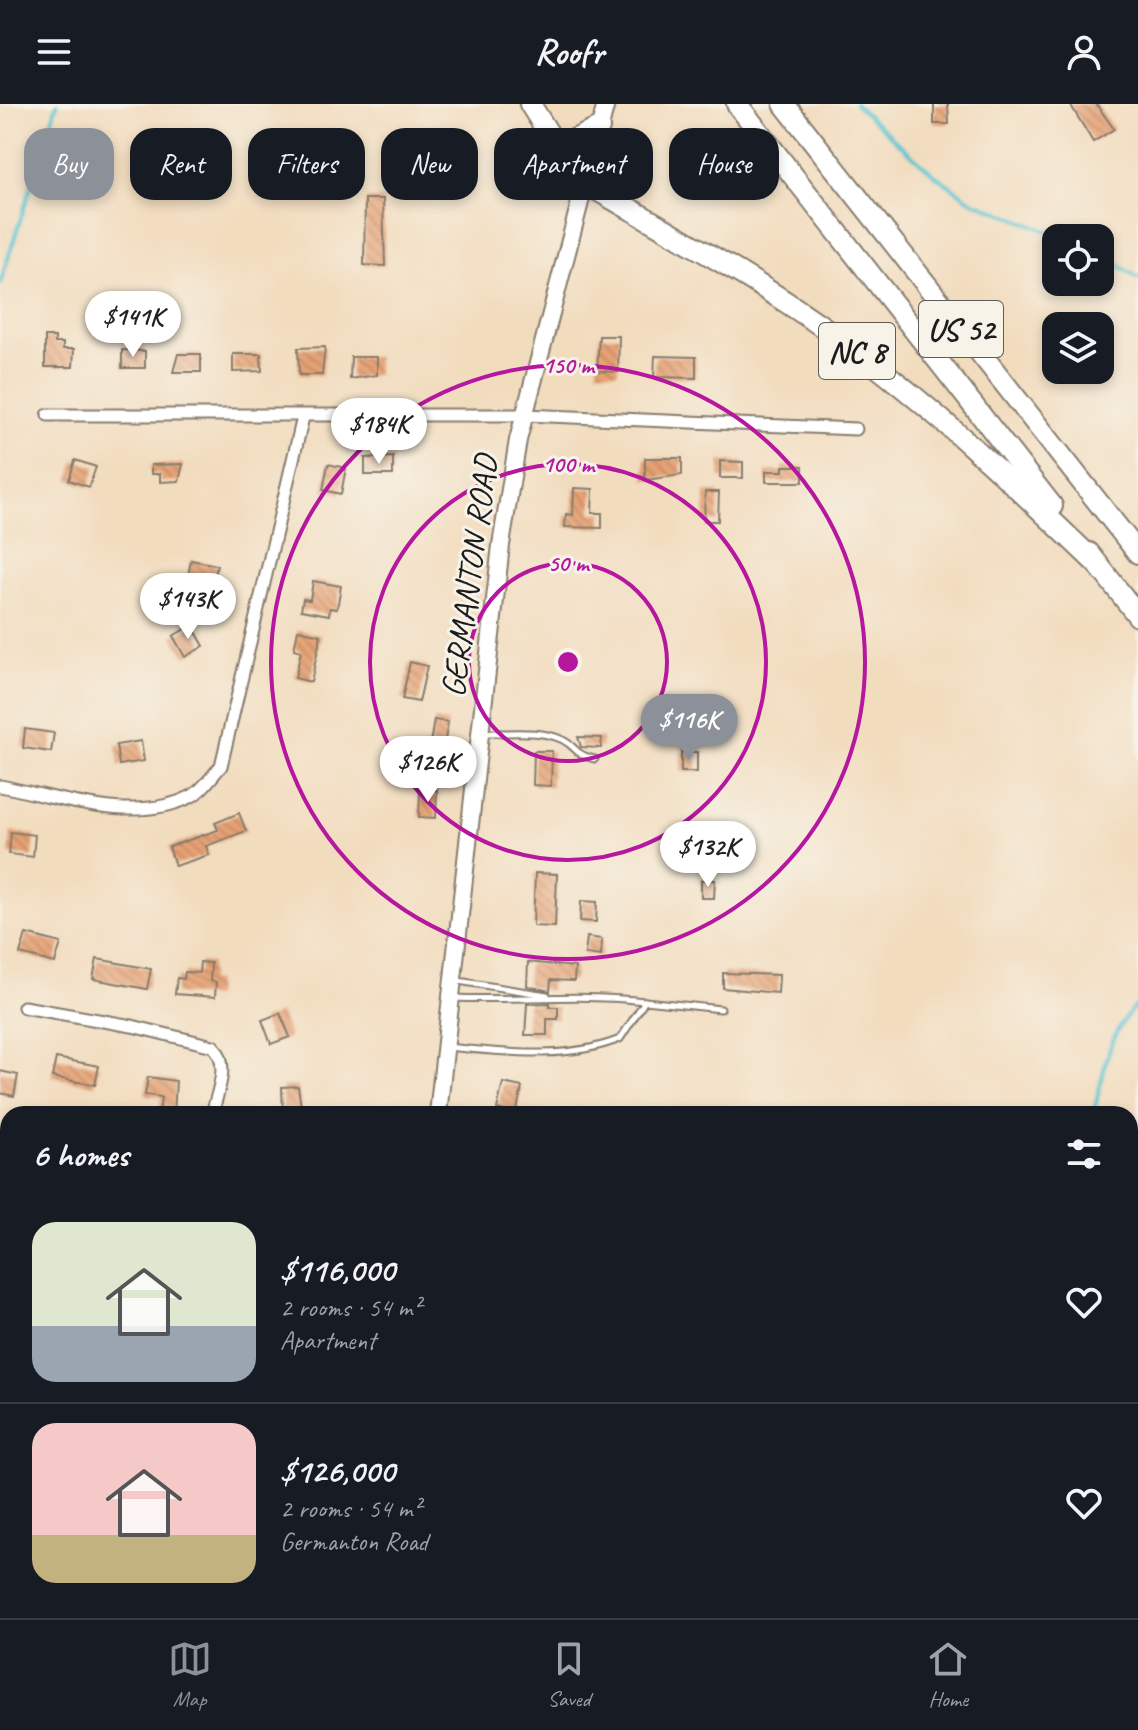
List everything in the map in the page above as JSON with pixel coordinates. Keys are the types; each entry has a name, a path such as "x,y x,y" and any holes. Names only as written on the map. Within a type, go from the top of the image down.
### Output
{"highway":[{"path":"530,104 545,128"},
{"name":"US 52","path":"737,104 1138,616"},
{"name":"US 52","path":"784,104 1138,553"},
{"name":"NC 8","path":"614,200 759,284 859,352 967,440 1096,563"}],"main road":[{"name":"GERMANTON ROAD","path":"599,128 606,104"},
{"name":"GERMANTON ROAD","path":"439,1106 501,545 525,415 581,200"}],"street":[{"path":"48,415 525,415 856,429"},
{"path":"0,786 111,807 154,809 192,796 221,766 303,417"},
{"path":"24,1007 132,1026 213,1046 221,1056 223,1069 214,1106"}],"lane":[{"path":"479,733 543,735 562,740 578,755 595,759"},
{"path":"453,981 556,996"},
{"path":"452,998 529,1000 592,995 721,1009"},
{"path":"446,1047 555,1053 603,1046 620,1039 645,1001"}],"building":[{"path":"934,104 948,104 949,124 934,124"},
{"path":"1070,104 1096,104 1114,129 1093,142"},
{"path":"365,199 381,199 385,266 364,265"},
{"path":"599,336 619,336 618,372 597,371"},
{"path":"45,337 55,337 55,343 63,343 63,349 74,349 73,367 45,367"},
{"path":"325,347 322,375 299,375 298,348"},
{"path":"122,350 145,351 145,368 122,368"},
{"path":"178,354 201,354 201,372 173,372"},
{"path":"233,354 261,354 262,371 233,372"},
{"path":"655,356 696,357 696,378 654,377"},
{"path":"351,357 377,357 377,375 350,379"},
{"path":"393,457 393,475 365,475 365,458"},
{"path":"645,458 682,458 682,475 645,480"},
{"path":"75,460 96,467 89,487 69,480"},
{"path":"720,461 743,462 743,478 720,478"},
{"path":"183,464 179,481 160,482 160,474 151,474 151,465"},
{"path":"328,464 346,468 341,494 323,490"},
{"path":"783,466 803,466 803,482 766,482 766,471 783,471"},
{"path":"574,488 593,489 592,513 602,513 602,528 565,527 566,514 573,515"},
{"path":"705,492 719,492 718,521 704,521"},
{"path":"191,560 217,565 215,576 206,574 202,596 185,592"},
{"path":"313,581 341,586 337,609 330,608 329,615 301,610 303,599 310,600"},
{"path":"192,625 204,646 185,657 173,636"},
{"path":"298,630 321,635 311,682 295,678 301,651 294,649"},
{"path":"410,662 427,666 419,702 402,699"},
{"path":"434,720 448,722 443,752 429,749"},
{"path":"25,729 54,733 51,752 23,748"},
{"path":"578,737 602,738 601,748 581,747"},
{"path":"141,741 144,761 119,765 116,745"},
{"path":"534,751 552,751 551,786 533,785"},
{"path":"681,752 697,752 697,772 681,772"},
{"path":"420,790 437,790 436,818 419,817"},
{"path":"239,813 246,831 206,846 209,855 175,866 169,847 218,830 215,823"},
{"path":"11,832 35,835 33,857 9,854"},
{"path":"535,873 557,874 555,927 533,926"},
{"path":"701,880 715,880 714,898 701,898"},
{"path":"581,901 597,902 596,922 580,921"},
{"path":"26,934 61,943 55,963 20,954"},
{"path":"587,937 602,939 601,956 585,954"},
{"path":"97,959 151,969 147,989 93,979"},
{"path":"200,962 211,963 210,981 216,982 215,997 175,994 177,978 184,979 185,972 199,973"},
{"path":"528,962 575,967 574,981 551,980 550,991 527,986"},
{"path":"723,973 779,975 778,993 723,988"},
{"path":"550,1003 550,1007 558,1007 558,1019 547,1019 547,1035 525,1035 527,1004"},
{"path":"280,1013 290,1037 271,1044 262,1020"},
{"path":"56,1058 99,1066 95,1085 52,1077"},
{"path":"0,1071 18,1075 14,1096 0,1093"},
{"path":"148,1077 176,1081 174,1106 160,1106 161,1097 145,1095"},
{"path":"503,1083 522,1087 518,1106 498,1106"},
{"path":"298,1086 301,1106 283,1106 282,1087"}],"waterway":[{"path":"0,284 57,104"},
{"path":"855,104 932,173 970,200 1042,229"},
{"path":"1114,262 1138,278"},
{"path":"1095,1106 1112,1041 1127,1015 1138,1004"}]}
